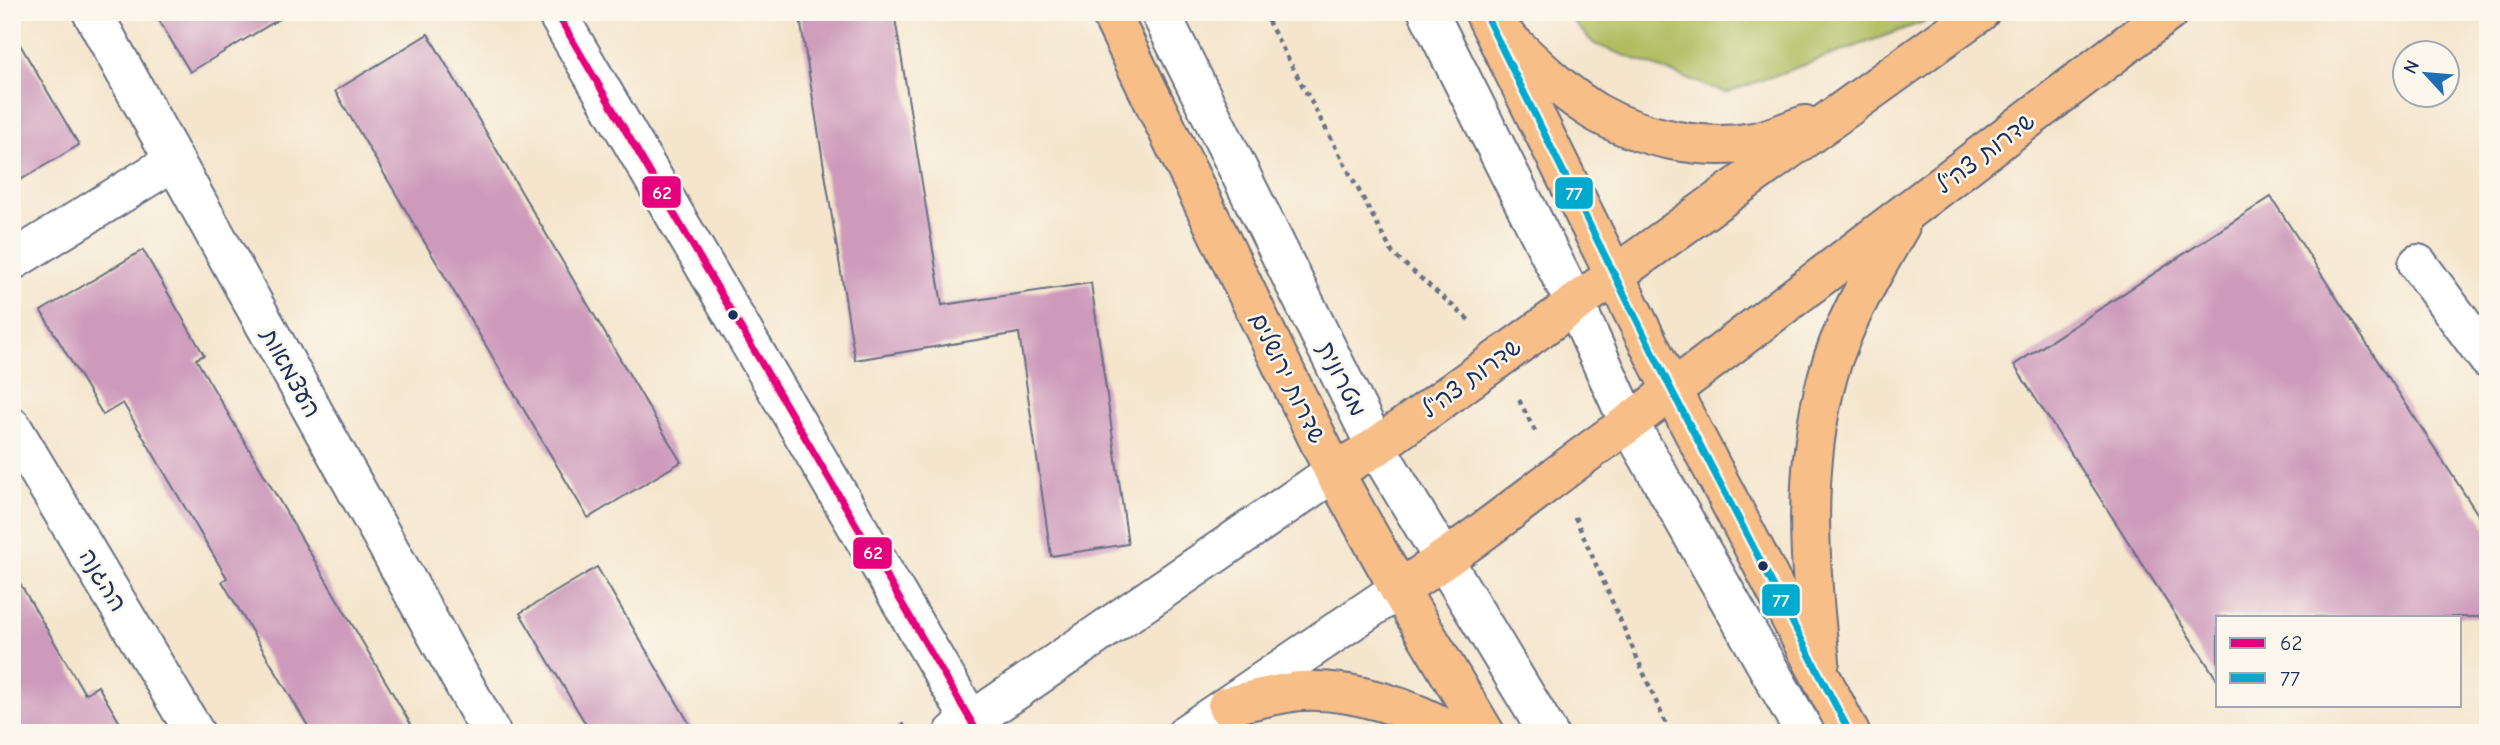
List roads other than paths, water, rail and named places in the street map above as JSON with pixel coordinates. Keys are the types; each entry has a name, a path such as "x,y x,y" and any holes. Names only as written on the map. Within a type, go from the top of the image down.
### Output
{"main road":[{"name":"שדרות ירושלים","path":"1110,12 1334,472 1399,589 1486,733"},
{"name":"שדרות צה\"ל","path":"1334,472 1376,447 1497,357 1847,111 1980,12"},
{"name":"שדרות צה\"ל","path":"1399,589 1446,560 1556,472 1629,423 2169,12"},
{"path":"1487,17 1555,82 1598,113 1654,134 1703,146 1754,142 1847,111"},
{"path":"1487,17 1671,389 1822,684 1850,733"},
{"path":"1822,684 1809,564 1811,470 1828,374 1862,293 1909,211"},
{"path":"1227,706 1301,691 1343,695 1429,718 1455,733"}],"street":[{"name":"העצמאות","path":"92,12 491,733"},
{"path":"555,12 967,729"},
{"name":"מטרונית","path":"1160,12 1376,447 1548,733"},
{"path":"1428,12 1575,304 1629,423 1805,733"},
{"path":"12,261 174,161"},
{"path":"2418,264 2488,359"},
{"name":"ההגנה","path":"12,427 194,733"},
{"name":"שדרות צה\"ל","path":"967,729 1334,472"},
{"name":"שדרות צה\"ל","path":"1187,733 1399,589"}]}
